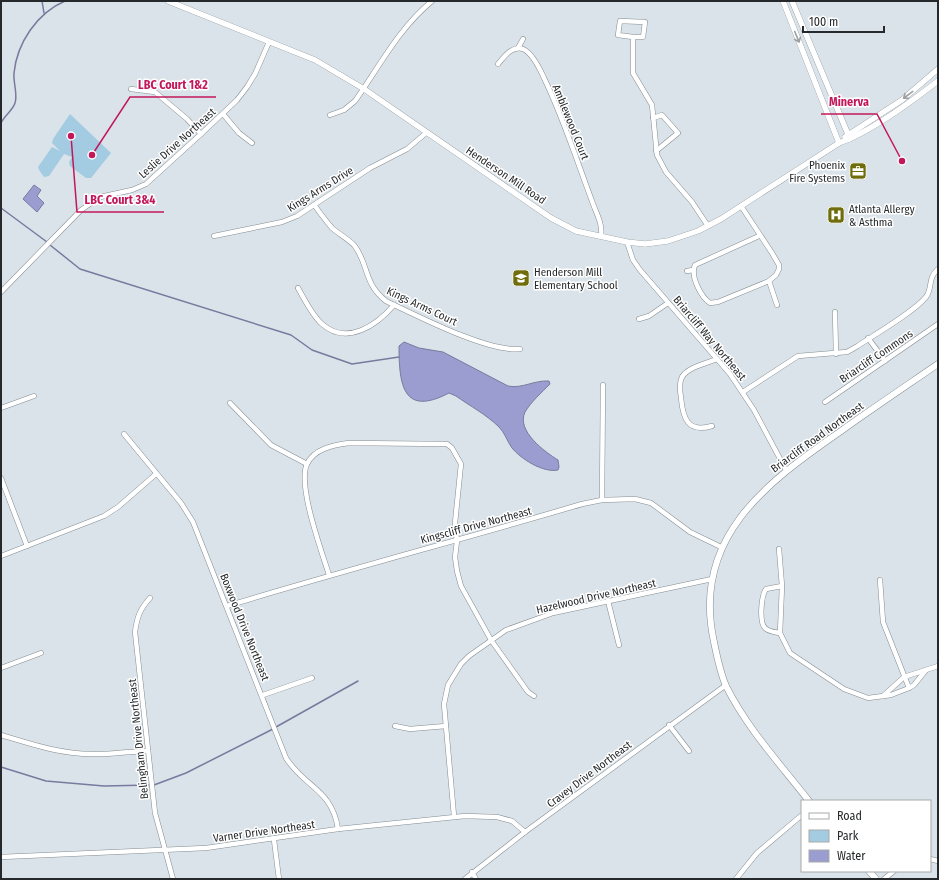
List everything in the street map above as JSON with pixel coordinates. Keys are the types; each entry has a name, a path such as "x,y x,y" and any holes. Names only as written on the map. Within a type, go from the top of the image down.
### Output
{"main road":[{"name":"Briarcliff Road Northeast","path":"808,800 743,717 726,685 720,670 712,633 711,602 712,579 721,547 745,512 769,485 786,470 938,364"}],"street":[{"name":"Henderson Mill Road","path":"168,1 315,60 364,89 551,218 576,231 627,242 645,244 668,241 708,226 848,137 902,100 938,69"},
{"path":"330,115 344,110 355,101 404,30 432,1"},
{"path":"783,1 839,143"},
{"path":"792,1 848,137"},
{"path":"620,21 645,22 643,37 633,37 618,35 620,21"},
{"path":"633,37 633,73 652,105 656,151 664,168 692,202 708,226"},
{"path":"498,64 508,53 518,48 523,39"},
{"name":"Leslie Drive Northeast","path":"1,292 81,210 100,197 132,190 146,184 223,114 250,83 270,42"},
{"name":"Amblewood Court","path":"518,48 524,50 534,60 544,78 599,220 601,236"},
{"name":"Henderson Mill Road","path":"848,137 906,105 938,81"},
{"path":"132,89 155,92 187,119 201,134"},
{"path":"223,114 239,133 252,143"},
{"path":"653,118 662,115 678,133 656,151"},
{"name":"Kings Arms Drive","path":"214,236 282,222 315,206 370,168 407,149 426,133"},
{"name":"Kings Arms Court","path":"315,206 332,228 354,245 361,257 370,282 376,293 386,302 482,342 497,347 520,349"},
{"path":"693,270 703,296 710,303 718,302 768,281 776,275 779,265 741,206"},
{"path":"686,271 693,270 695,266 703,261 759,236"},
{"name":"Briarcliff Way Northeast","path":"627,242 633,260 743,392 786,470"},
{"name":"Briarcliff Commons","path":"743,392 798,356 847,352 917,305 928,292 931,278 937,272"},
{"path":"926,275 931,278"},
{"path":"768,281 777,305"},
{"path":"298,288 321,324 329,330 340,333 352,334 365,330 384,317 394,305"},
{"path":"639,319 649,316 668,303"},
{"path":"835,312 836,354"},
{"name":"Briarcliff Commons","path":"825,402 938,324"},
{"path":"868,338 885,361"},
{"path":"712,426 698,428 686,422 683,415 680,377 688,371 717,359"},
{"path":"602,500 603,384"},
{"path":"1,408 34,396"},
{"path":"230,403 271,445 307,464"},
{"name":"Boxwood Drive Northeast","path":"124,434 181,503 193,522 286,758 297,773 326,797 334,811 338,829"},
{"path":"329,575 306,497 305,469 312,456 333,445 348,443 447,444 452,448 461,464 455,506 457,541 455,557 461,586 491,640 528,692 534,696"},
{"path":"1,556 104,516 118,508 156,474"},
{"path":"1,478 27,546"},
{"name":"Kingscliff Drive Northeast","path":"227,606 329,575 457,541 582,504 602,500 635,499 651,503 690,532 721,547"},
{"path":"779,549 782,586 780,633 790,653 844,689 868,698 883,696 909,688 914,685 926,670"},
{"name":"Hazelwood Drive Northeast","path":"454,816 444,704 448,685 461,664 506,630 553,613 712,579"},
{"path":"880,580 883,622 909,688"},
{"path":"780,633 767,630 762,624 762,595 766,589 782,586"},
{"name":"Belingham Drive Northeast","path":"150,598 140,609 136,618 135,632 155,813 173,879"},
{"path":"608,601 619,645"},
{"path":"1,668 40,653"},
{"path":"883,696 904,677 938,666"},
{"path":"262,695 312,678"},
{"name":"Cravey Drive Northeast","path":"465,879 525,832 669,725 726,685"},
{"path":"669,725 689,751"},
{"path":"395,726 410,729 446,726"},
{"path":"1,735 35,746 67,753 92,754 148,751"},
{"name":"Varner Drive Northeast","path":"1,857 206,848 274,840 338,829 454,816 497,817 512,821 520,826 525,832"},
{"path":"736,879 757,853 801,816"},
{"path":"274,840 280,879"},
{"path":"472,872 476,879"},
{"path":"884,879 893,872"}],"green space":[{"path":"70,114 111,153 91,178 86,178 70,166 69,162 72,157 64,154 49,176 44,177 38,167 52,147 60,151 52,143 53,139"}],"water":[{"path":"34,185 41,190 37,196 44,203 37,212 23,199"},
{"path":"404,342 419,348 443,352 508,386 513,387 549,381 550,384 527,408 523,419 528,433 533,440 546,452 558,460 558,470 539,467 527,461 512,448 499,427 456,396 449,393 434,399 422,401 413,399 407,393 400,373 399,346"}],"waterway":[{"path":"42,1 44,13"},
{"path":"1,123 16,100 14,73 19,51 24,40 37,21 55,6 65,1"},
{"path":"1,208 47,242"},
{"path":"50,245 80,269 291,335 312,350 352,364 399,357"},
{"path":"276,727 358,681"},
{"path":"154,785 186,773 273,729"},
{"path":"1,767 46,781 104,786 150,785"}],"place":[{"name":"LBC Court 3&4","path":"71,136"},
{"name":"LBC Court 1&2","path":"92,155"},
{"name":"Minerva","path":"902,161"},
{"name":"Phoenix Fire Systems","path":"858,171"},
{"name":"Atlanta Allergy & Asthma","path":"836,215"},
{"name":"Henderson Mill Elementary School","path":"521,278"}]}
